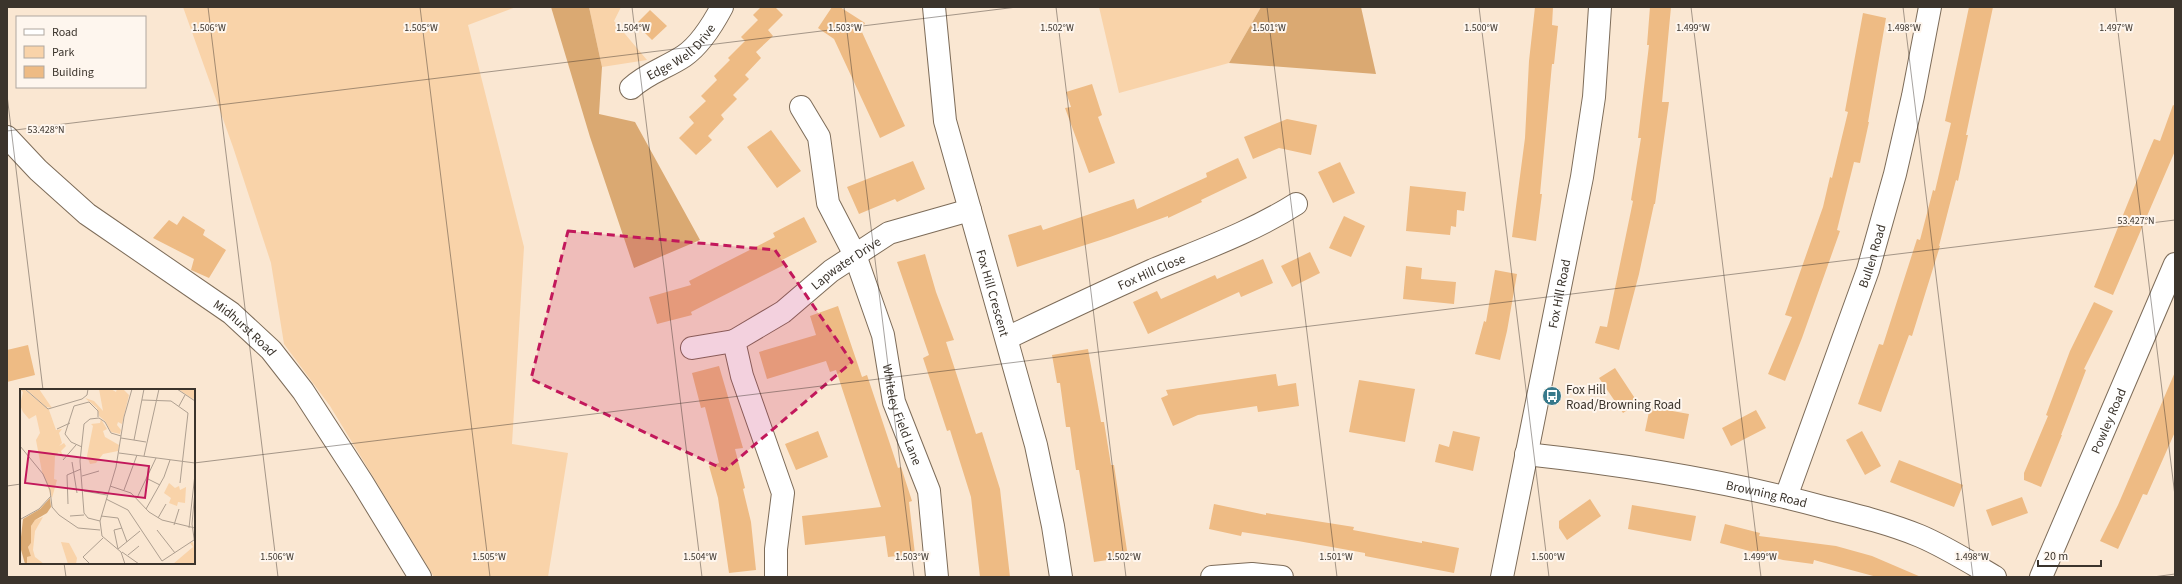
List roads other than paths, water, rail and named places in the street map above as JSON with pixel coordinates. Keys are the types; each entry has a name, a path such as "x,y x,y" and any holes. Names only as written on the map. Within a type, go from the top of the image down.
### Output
{"street":[{"name":"Edge Well Drive","path":"630,88 652,72 684,56 699,41 715,21 722,7"},
{"name":"Fox Hill Crescent","path":"934,7 945,121 1036,444 1053,526 1061,577"},
{"name":"Fox Hill Road","path":"1502,577 1582,177 1594,97 1600,7"},
{"name":"Bullen Road","path":"1786,497 1868,270 1895,174 1913,96 1930,7"},
{"name":"Whiteley Field Lane","path":"801,107 826,134 828,203 855,255 883,335 894,402 929,491 937,577"},
{"name":"Midhurst Road","path":"7,137 38,170 87,214 231,313 271,350 303,390 420,577"},
{"name":"Fox Hill Close","path":"1007,338 1116,286 1223,242 1280,214 1296,204"},
{"name":"Lapwater Drive","path":"692,348 734,341 783,312 830,271 889,234 970,210"},
{"name":"Powley Road","path":"2041,577 2175,264"},
{"path":"734,341 742,376 783,493 776,549 776,577"},
{"name":"Browning Road","path":"1526,454 1603,463 1786,497 1880,522 1920,536 1956,554 1995,577"},
{"path":"1212,577 1252,574 1282,577"}],"place":[{"name":"Fox Hill Road/Browning Road","path":"1552,396"}]}
